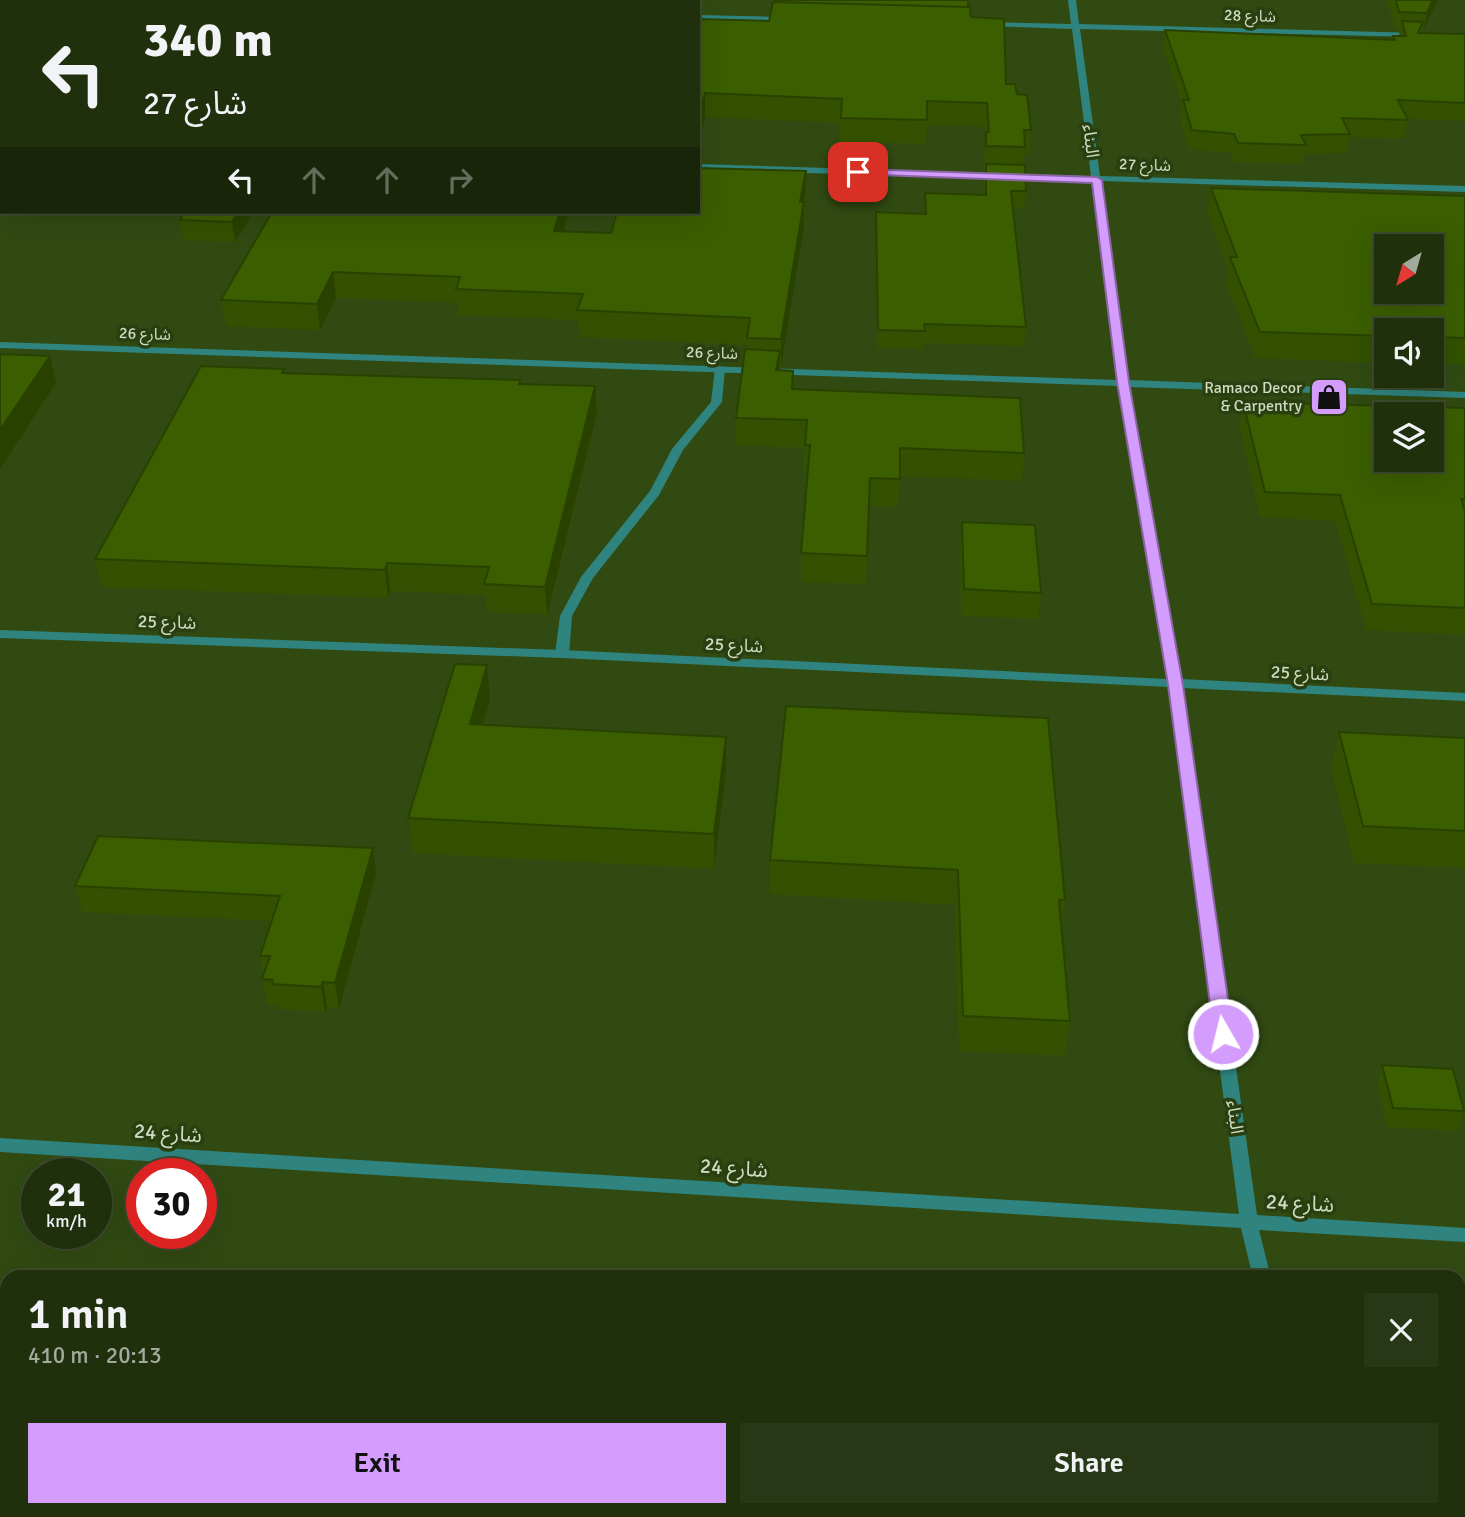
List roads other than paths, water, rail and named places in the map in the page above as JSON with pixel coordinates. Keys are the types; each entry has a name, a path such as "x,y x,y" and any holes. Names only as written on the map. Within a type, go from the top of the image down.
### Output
{"street":[{"name":"البناء","path":"1072,0 1123,382 1175,685 1249,1223 1260,1270"},
{"path":"700,17 793,19"},
{"name":"شارع 28","path":"982,24 1423,35"},
{"name":"شارع 27","path":"700,167 1465,189"},
{"name":"شارع 26","path":"0,345 1465,395"},
{"path":"562,654 566,616 587,577 655,492 678,450 716,402 720,369"},
{"name":"شارع 25","path":"0,634 562,654 1465,697"},
{"name":"شارع 24","path":"0,1145 1465,1235"}],"place":[{"name":"Ramaco Decor & Carpentry","path":"1329,397"}]}
